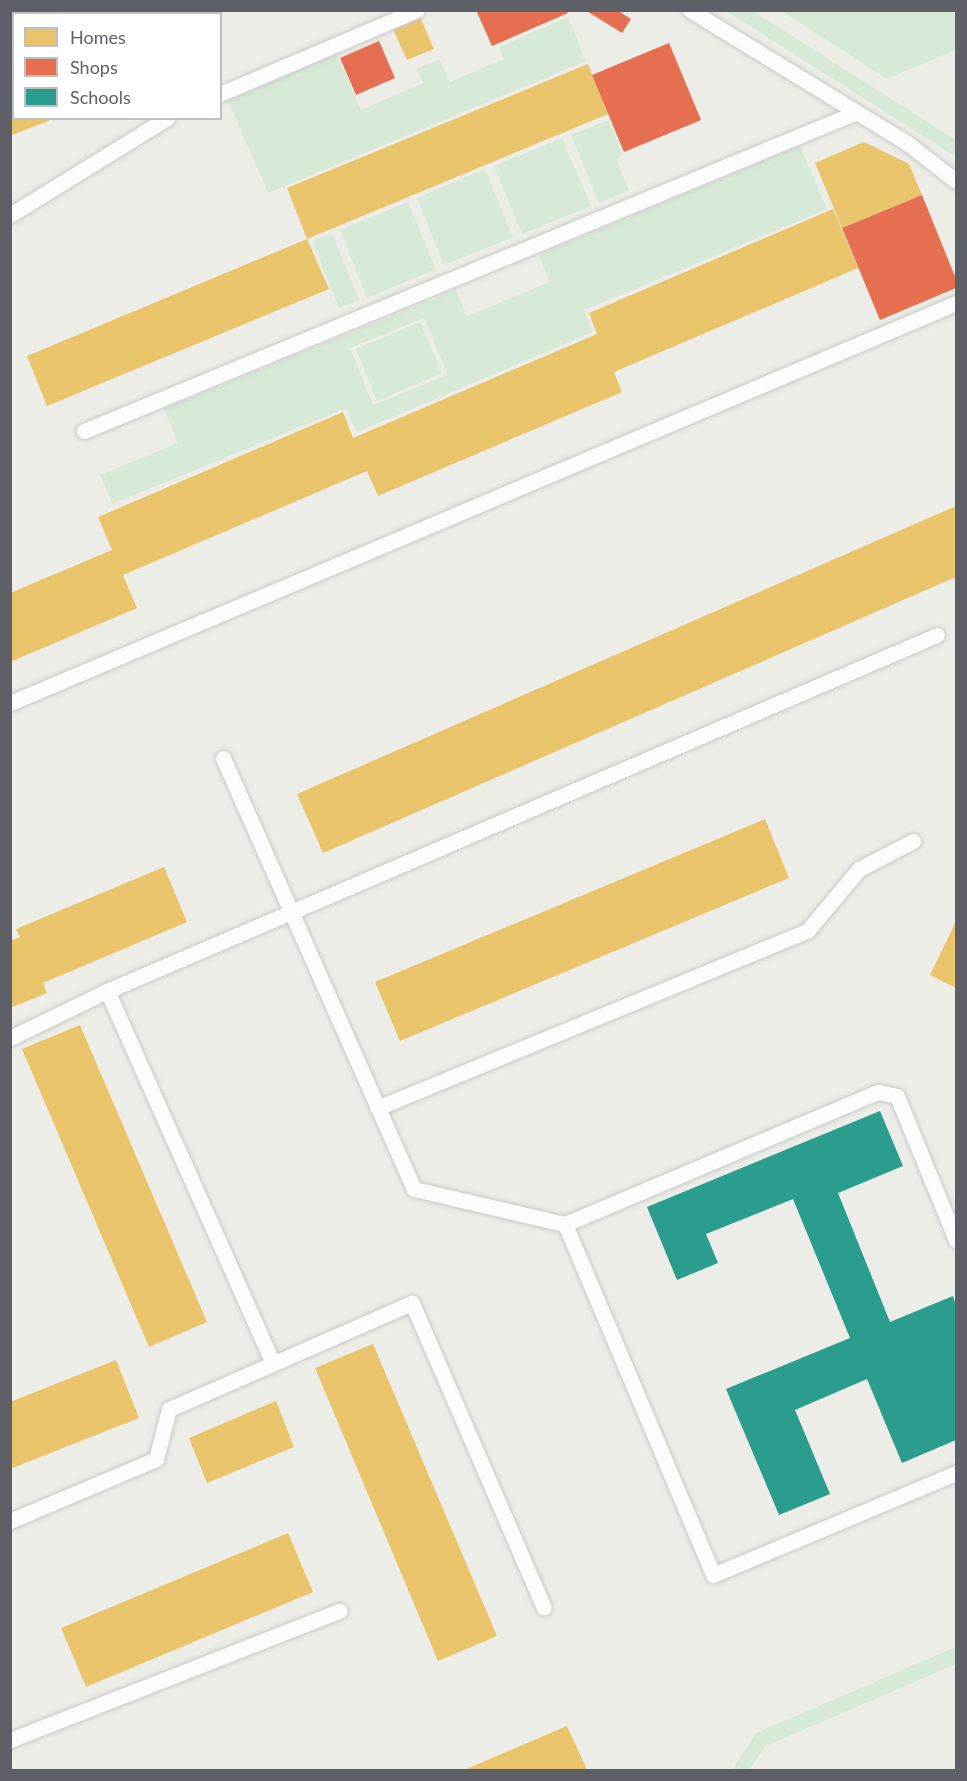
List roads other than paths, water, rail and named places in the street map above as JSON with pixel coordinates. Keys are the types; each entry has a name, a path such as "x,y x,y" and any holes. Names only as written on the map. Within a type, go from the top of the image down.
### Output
{"lane":[{"path":"222,93 417,10"},
{"path":"690,10 857,112 957,181"},
{"path":"84,430 857,112"},
{"path":"10,215 164,120"},
{"path":"10,703 957,303"},
{"path":"10,1038 106,991 291,909 936,635"},
{"path":"223,758 414,1189 566,1224 878,1092 897,1096 957,1240"},
{"path":"377,1108 808,930 859,869 913,841"},
{"path":"106,991 272,1361"},
{"path":"566,1224 714,1575 957,1473"},
{"path":"10,1521 156,1459 169,1409 272,1361 412,1302 544,1608"},
{"path":"10,1740 340,1611"}]}
